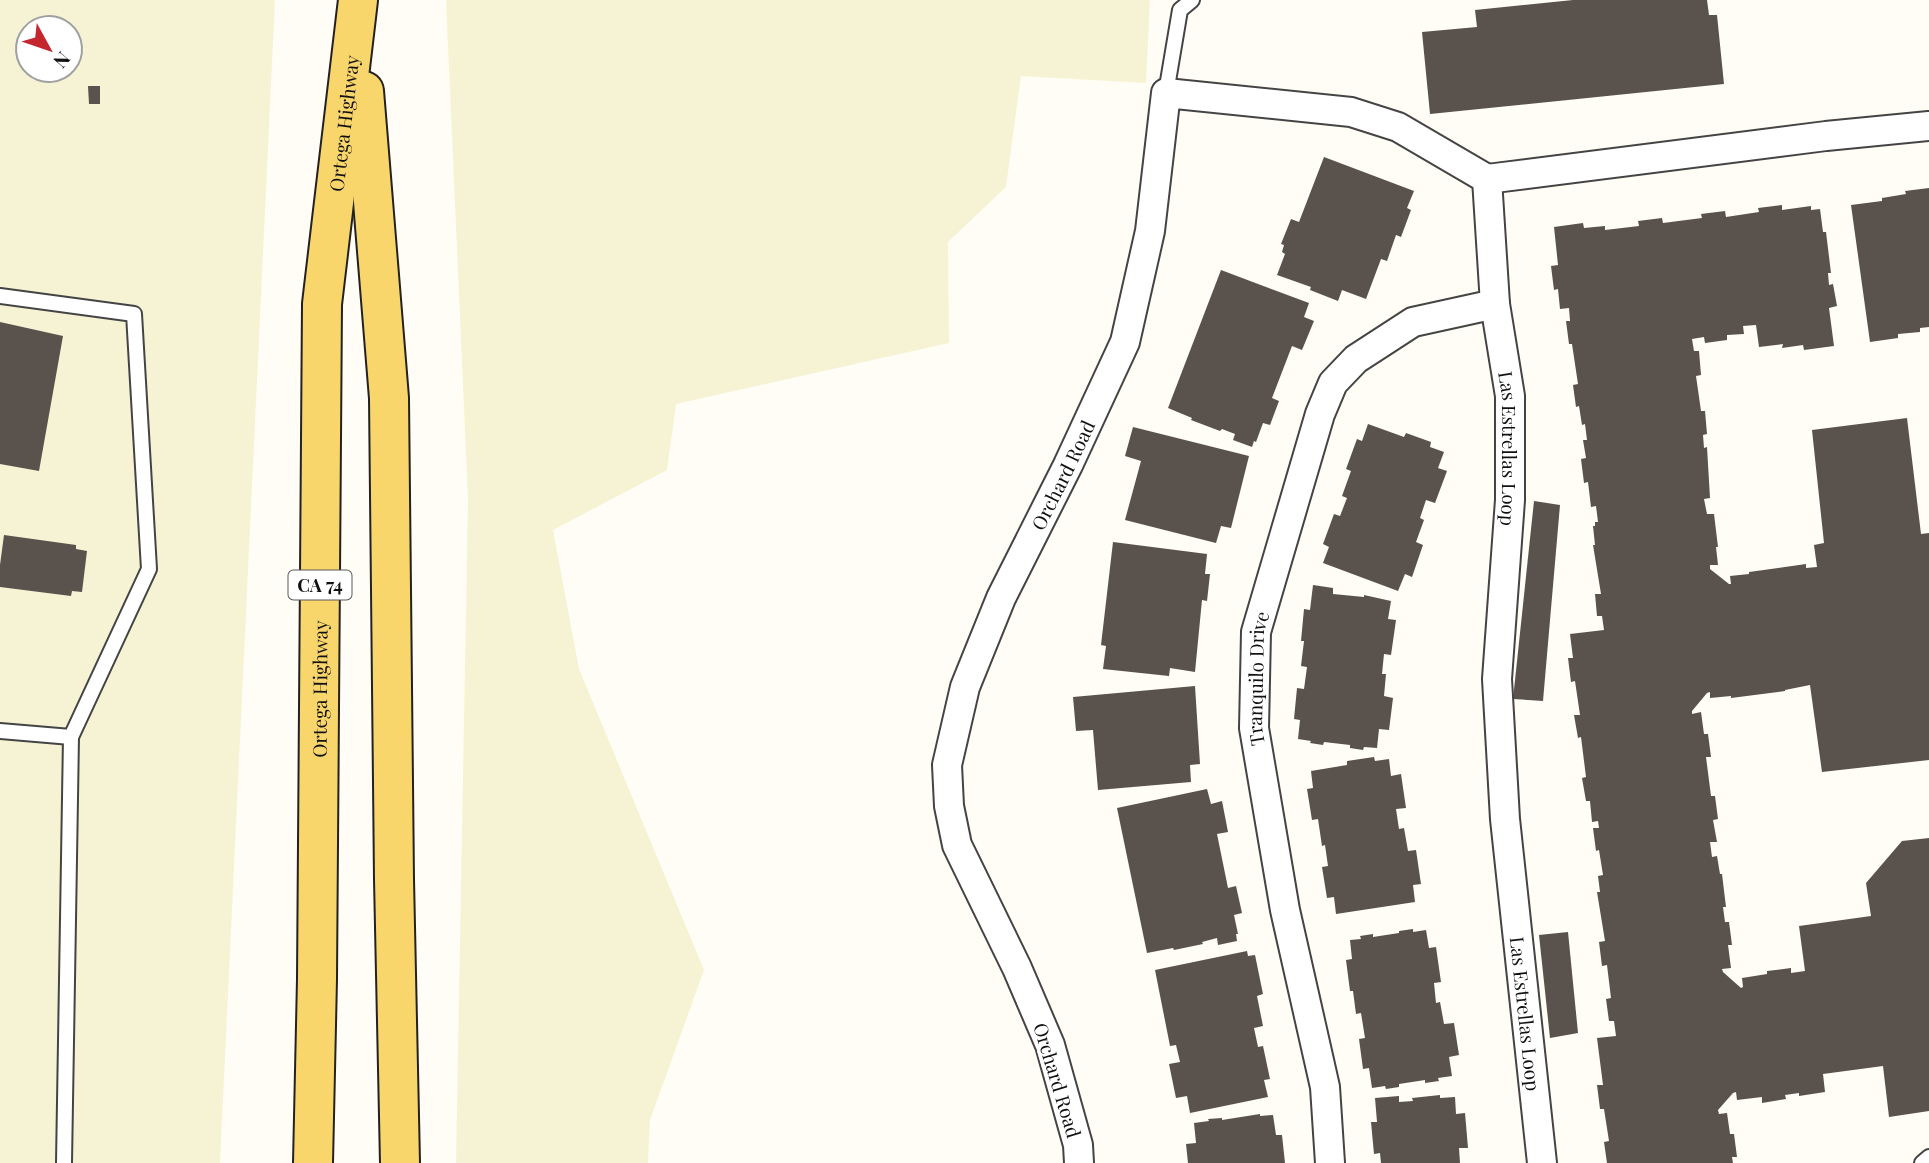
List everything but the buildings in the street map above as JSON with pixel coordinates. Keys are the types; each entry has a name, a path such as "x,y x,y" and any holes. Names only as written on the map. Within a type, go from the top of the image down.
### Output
{"main road":[{"name":"Ortega Highway","path":"313,1163 322,304 358,4"},
{"name":"Ortega Highway","path":"358,4 389,398 394,892 400,1163"}],"street":[{"path":"1166,93 1351,112 1398,127 1487,179 1826,136 1929,126"},
{"name":"Orchard Road","path":"1079,1163 1078,1144 1050,1045 1017,968 957,845 949,806 947,765 965,687 1001,598 1068,465 1125,342 1150,231 1166,93"},
{"name":"Las Estrellas Loop","path":"1487,179 1494,304 1510,396 1510,499 1497,678 1504,793 1542,1163"},
{"name":"Tranquilo Drive","path":"1330,1163 1325,1087 1285,910 1254,728 1256,632 1313,439 1333,383 1356,359 1413,322 1494,304"}],"lane":[{"path":"1166,93 1181,10 1192,0"},
{"path":"0,296 134,314 149,569 71,737 64,1163"},
{"path":"0,730 71,737"},
{"path":"1922,1163 1929,1157"}],"shaded area":[{"path":"0,0 275,0 220,1163 0,1163"},
{"path":"446,0 1150,0 1146,83 1021,76 1006,187 948,242 949,343 676,404 667,470 553,530 579,669 704,970 650,1120 648,1163 456,1163 468,499"}]}
